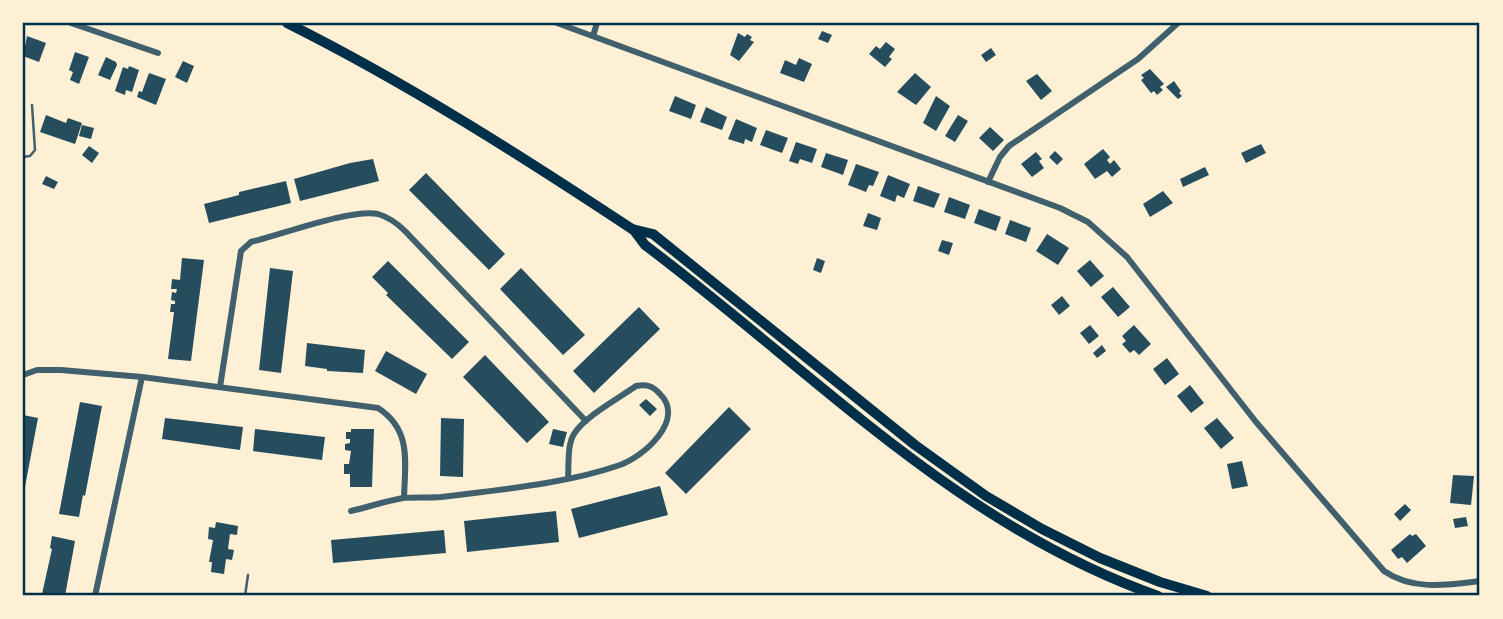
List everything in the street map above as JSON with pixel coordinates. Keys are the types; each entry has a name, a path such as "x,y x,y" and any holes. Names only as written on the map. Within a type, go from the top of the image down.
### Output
{"highway":[{"path":"287,23 366,63 482,132 632,229 653,234 923,452 995,501 1042,529 1100,558 1160,582 1206,596"},
{"path":"632,229 645,246 887,441 959,495 1055,552 1115,580 1158,596"}],"street":[{"path":"71,23 158,53"},
{"path":"557,23 1060,208 1088,222 1119,249 1256,422 1384,571 1407,583 1424,585 1480,580"},
{"path":"593,36 597,23"},
{"path":"988,182 1000,157 1009,146 1139,59 1178,23"},
{"path":"220,387 241,251 251,242 353,213 377,214 396,222 586,421"},
{"path":"23,375 37,370 61,370 142,377 378,408 390,415 403,438 404,498"},
{"path":"95,596 142,377"},
{"path":"351,511 404,498 449,496 568,478 610,468 637,457 661,434 666,425 668,405 663,396 653,387 636,386 586,421 574,433 570,443 568,478"}],"lane":[{"path":"23,157 30,156 35,150 32,105"},
{"path":"246,596 248,575"}],"building":[{"path":"822,31 832,35 828,43 818,39"},
{"path":"738,33 745,37 747,34 754,42 739,61 730,55"},
{"path":"27,36 46,43 39,62 23,56"},
{"path":"886,42 895,49 889,57 892,59 885,67 869,54 876,46 880,49"},
{"path":"991,48 996,55 986,62 981,55"},
{"path":"75,52 89,57 79,84 70,80 73,72 69,70"},
{"path":"106,57 117,65 110,80 98,75"},
{"path":"799,58 812,64 804,82 780,73 785,60 796,65"},
{"path":"183,61 194,66 187,83 175,77"},
{"path":"129,66 139,70 132,92 126,90 125,95 115,91 123,67 128,69"},
{"path":"1150,69 1164,84 1160,87 1163,90 1157,95 1154,91 1151,93 1141,80 1144,78 1141,75"},
{"path":"149,73 166,79 156,105 137,97 139,91 142,92"},
{"path":"915,73 931,87 916,105 897,92"},
{"path":"1037,74 1052,91 1041,100 1026,81"},
{"path":"1174,81 1181,91 1179,93 1182,96 1178,99 1166,87"},
{"path":"675,96 696,105 691,119 669,111"},
{"path":"936,96 950,106 936,131 923,123"},
{"path":"706,107 727,117 722,130 700,122"},
{"path":"46,115 66,123 68,118 82,123 75,144 40,132"},
{"path":"958,115 968,121 955,142 945,136"},
{"path":"736,119 757,128 752,142 745,139 744,144 728,139"},
{"path":"82,125 94,128 91,139 79,136"},
{"path":"990,127 1004,140 993,151 979,138"},
{"path":"766,130 788,138 782,153 760,145"},
{"path":"796,142 817,149 812,163 800,159 798,164 789,161"},
{"path":"1261,144 1266,153 1246,163 1241,153"},
{"path":"89,146 99,153 92,163 82,155"},
{"path":"1103,149 1110,157 1107,160 1110,164 1114,160 1121,169 1112,177 1107,171 1095,179 1084,164"},
{"path":"1055,151 1063,159 1057,165 1049,157"},
{"path":"1036,152 1042,159 1039,161 1044,168 1032,177 1021,164"},
{"path":"826,153 848,160 843,175 821,167"},
{"path":"373,159 379,181 300,201 294,179"},
{"path":"856,164 879,172 873,186 869,185 866,192 848,185"},
{"path":"1205,167 1209,175 1183,187 1180,179"},
{"path":"426,173 505,254 489,270 409,190"},
{"path":"888,175 910,184 904,198 897,195 895,202 880,196"},
{"path":"46,176 58,182 54,189 42,184"},
{"path":"286,181 291,203 209,223 204,204 239,195 239,192"},
{"path":"918,186 940,194 934,208 913,201"},
{"path":"1163,191 1173,203 1150,217 1143,204"},
{"path":"949,197 970,205 965,219 944,212"},
{"path":"979,209 1001,217 996,231 974,223"},
{"path":"868,213 881,218 877,230 863,226"},
{"path":"1010,220 1031,228 1026,242 1005,234"},
{"path":"1047,234 1069,248 1058,265 1036,251"},
{"path":"942,240 953,243 949,255 938,251"},
{"path":"182,258 204,260 191,361 168,359 174,312 170,312 171,304 175,304 175,301 171,300 172,292 176,293 177,289 171,289 172,279 180,280"},
{"path":"817,258 825,261 821,273 813,270"},
{"path":"1090,260 1104,276 1091,287 1077,271"},
{"path":"388,261 469,342 452,359 386,295 388,293 372,277"},
{"path":"270,268 293,271 281,373 259,370"},
{"path":"521,268 585,335 563,355 500,289"},
{"path":"1113,287 1130,307 1118,317 1101,297"},
{"path":"1062,296 1070,306 1059,315 1051,305"},
{"path":"639,307 660,329 594,393 573,371"},
{"path":"1090,325 1099,336 1089,344 1080,333"},
{"path":"1134,325 1151,344 1139,355 1134,350 1130,353 1122,344 1126,341 1122,336"},
{"path":"307,343 365,350 363,373 327,371 305,366"},
{"path":"1102,345 1106,351 1097,358 1093,353"},
{"path":"386,351 427,374 416,394 375,371"},
{"path":"485,355 549,422 527,443 463,377"},
{"path":"1167,358 1179,374 1165,385 1153,369"},
{"path":"1190,385 1204,403 1191,413 1177,396"},
{"path":"646,399 657,409 650,416 639,405"},
{"path":"80,402 102,406 79,517 59,514"},
{"path":"729,407 751,429 686,494 665,473"},
{"path":"23,415 38,418 24,492 23,492"},
{"path":"165,418 243,427 240,450 162,439"},
{"path":"441,418 464,419 463,477 440,476"},
{"path":"1217,418 1234,438 1221,449 1204,428"},
{"path":"255,429 325,437 322,460 253,451"},
{"path":"351,429 374,429 372,487 350,487 350,474 344,474 344,464 349,464 351,451 345,450 345,444 350,443 350,439 346,439 346,432 351,432"},
{"path":"553,429 567,432 563,447 549,444"},
{"path":"1242,461 1248,486 1232,489 1227,464"},
{"path":"1453,475 1474,476 1471,505 1450,503"},
{"path":"660,486 668,515 579,538 571,509"},
{"path":"1405,504 1411,510 1400,521 1394,514"},
{"path":"556,511 559,542 467,552 464,521"},
{"path":"1466,517 1468,526 1455,528 1453,519"},
{"path":"216,522 238,526 237,535 230,534 228,549 234,550 232,560 226,559 224,574 211,572 212,562 209,562 213,540 208,539 209,527 215,528"},
{"path":"444,530 446,553 333,563 331,540"},
{"path":"1410,534 1416,534 1426,546 1407,563 1402,557 1398,559 1391,550"},
{"path":"52,536 75,541 65,596 42,594 52,549"}]}
